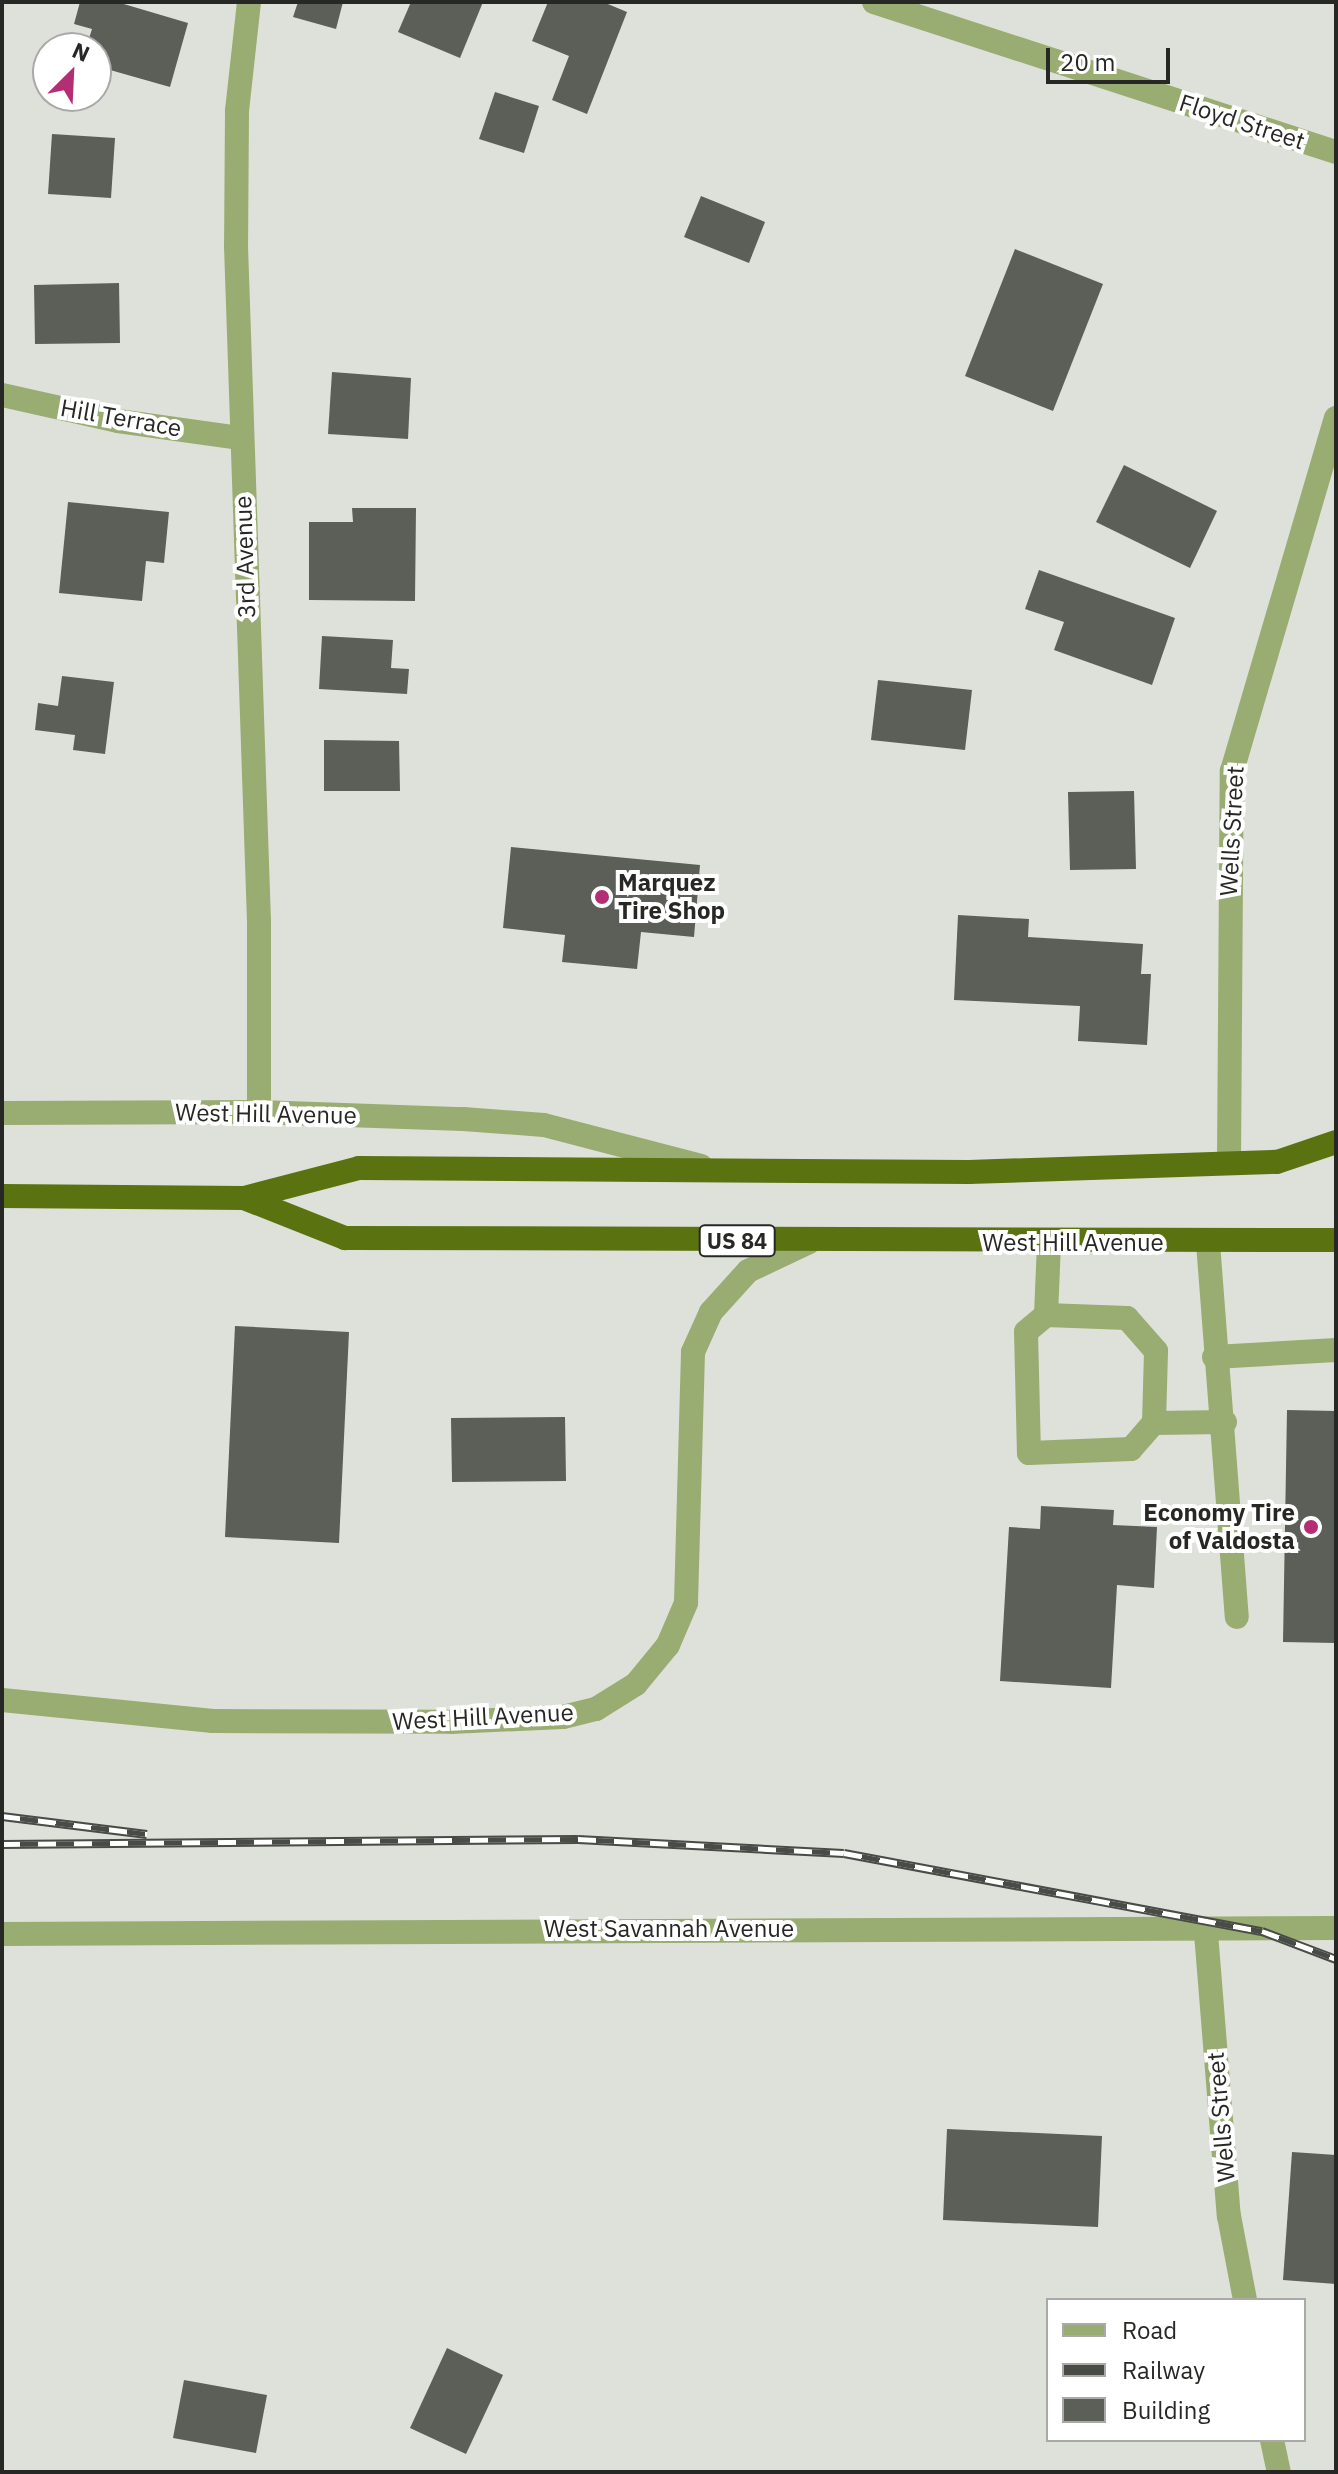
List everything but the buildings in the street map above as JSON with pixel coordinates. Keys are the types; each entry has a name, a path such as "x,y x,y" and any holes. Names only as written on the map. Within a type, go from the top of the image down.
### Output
{"highway":[{"name":"US 84","path":"1229,1163 1277,1162 1336,1142"},
{"name":"West Hill Avenue","path":"2,1196 244,1198 359,1168 969,1172 1229,1163"},
{"name":"West Hill Avenue","path":"244,1198 345,1238 1049,1243 1336,1240"}],"street":[{"name":"3rd Avenue","path":"249,2 237,111 241,438 259,921 259,1112"},
{"name":"Floyd Street","path":"874,2 1336,152"},
{"name":"Hill Terrace","path":"2,395 118,421 241,438"},
{"name":"Wells Street","path":"1229,1163 1232,771 1284,580 1336,418"},
{"name":"West Hill Avenue","path":"2,1113 259,1112 544,1125 715,1170"},
{"name":"West Hill Avenue","path":"2,1700 213,1721 451,1722 563,1717 596,1709 636,1684 668,1645 686,1603 693,1352 705,1325 748,1271 809,1242"},
{"path":"1046,1315 1049,1243"},
{"path":"1208,1243 1214,1357 1225,1422 1237,1617"},
{"path":"1046,1315 1127,1318 1156,1351 1154,1423 1131,1449 1029,1453 1026,1332 1046,1315"},
{"path":"1214,1357 1336,1350"},
{"path":"1154,1423 1225,1422"},
{"name":"West Savannah Avenue","path":"2,1934 574,1928 1206,1933 1336,1928"},
{"name":"Wells Street","path":"1206,1933 1229,2216 1245,2298"},
{"path":"1272,2442 1279,2472"}],"railway":[{"path":"2,1816 147,1834"},
{"path":"2,1844 578,1839 844,1853 1262,1931 1336,1959"}],"place":[{"name":"Marquez Tire Shop","path":"602,897"},
{"name":"Economy Tire of Valdosta","path":"1311,1527"}]}
